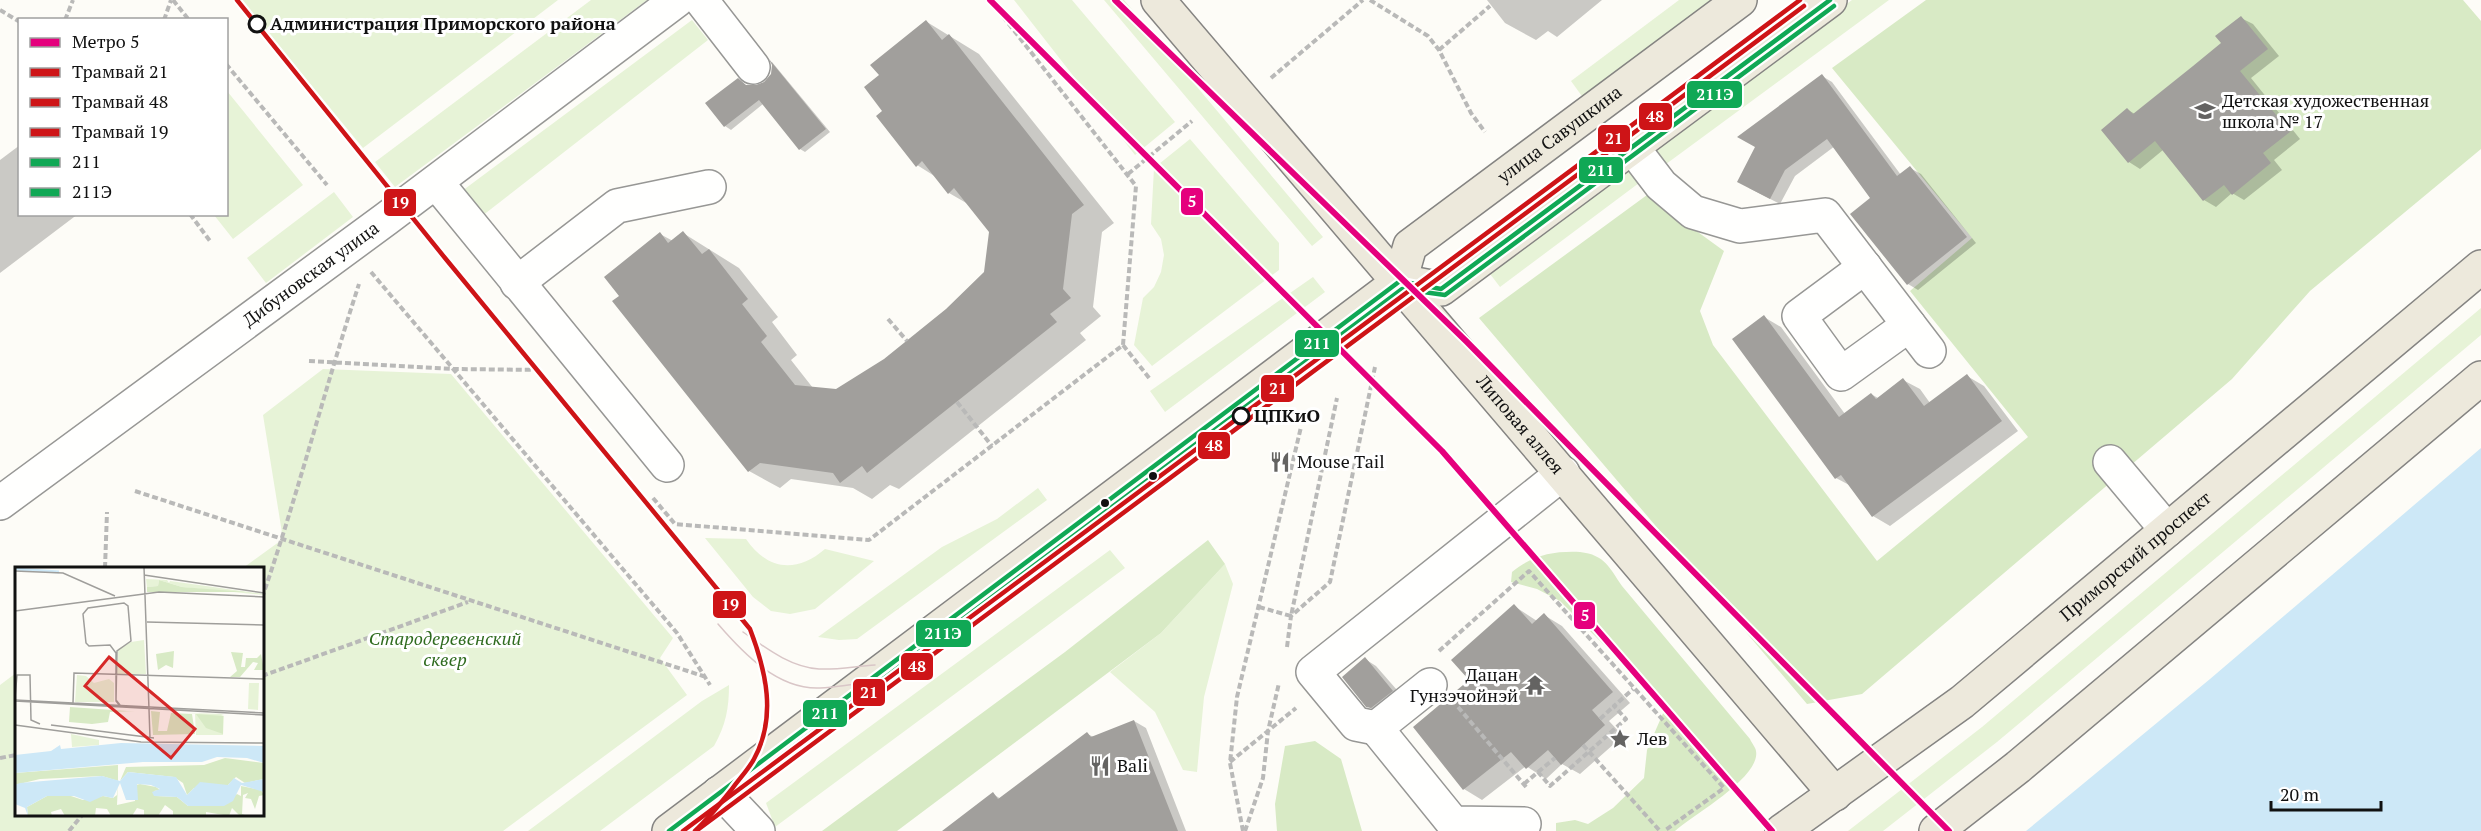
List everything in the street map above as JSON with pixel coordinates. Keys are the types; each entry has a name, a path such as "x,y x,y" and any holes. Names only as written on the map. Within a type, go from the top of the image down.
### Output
{"main road":[{"name":"Липовая аллея","path":"1158,0 1400,281 1835,794"},
{"name":"улица Савушкина","path":"1400,281 1410,246 1740,0"},
{"path":"669,831 1400,281 1441,289 1830,0"},
{"name":"Приморский проспект","path":"1782,831 1962,702 2481,267"},
{"path":"1936,831 2018,767 2481,378"}],"street":[{"name":"Дибуновская улица","path":"0,503 436,182 677,0"},
{"path":"701,0 753,67"},
{"path":"1632,147 1661,185 1693,212 1740,226 1825,215 1929,351"},
{"path":"436,182 668,465"},
{"path":"517,283 617,206 709,187"},
{"path":"1865,267 1799,316 1842,375 1909,325"},
{"path":"2110,462 2167,530"},
{"path":"1524,824 1453,823 1376,728 1356,724 1313,672 1563,473"},
{"path":"1376,728 1438,682"},
{"path":"719,793 727,798 758,831"}],"path":[{"path":"66,18 73,0"},
{"path":"164,18 172,0 187,18"},
{"path":"990,0 1136,186 1123,345 1150,379"},
{"path":"1271,78 1363,0"},
{"path":"1370,0 1428,36 1439,50 1471,113 1485,132"},
{"path":"1439,50 1490,6"},
{"path":"0,10 18,21"},
{"path":"228,66 327,185"},
{"path":"1128,174 1192,121"},
{"path":"191,216 210,241"},
{"path":"264,592 283,539 375,227"},
{"path":"365,265 677,633 710,685"},
{"path":"888,319 907,341"},
{"path":"647,490 675,524 869,540 1123,345"},
{"path":"309,361 453,369 548,370 540,361"},
{"path":"1291,616 1330,582 1375,367"},
{"path":"1286,653 1291,616 1337,398"},
{"path":"957,402 992,446"},
{"path":"1244,831 1230,763 1237,697 1301,427"},
{"path":"135,491 703,676"},
{"path":"105,567 106,512"},
{"path":"1555,758 1524,784 1438,682 1529,571 1724,788 1662,831 1583,745"},
{"path":"264,675 469,601"},
{"path":"1258,607 1291,616"},
{"path":"1244,831 1263,778 1268,731 1281,675"},
{"path":"1230,763 1323,685"},
{"path":"1600,719 1633,689"},
{"path":"1538,772 1550,786 1626,719 1614,706"},
{"path":"0,758 15,755"},
{"path":"69,831 80,816"}],"green space":[{"path":"241,0 558,0 363,148"},
{"path":"591,0 647,0 395,187 375,162"},
{"path":"1014,0 1072,0 1175,122 1135,155"},
{"path":"1104,0 1124,0 1323,237 1312,246"},
{"path":"1679,0 1718,0 1584,99 1571,81"},
{"path":"1852,0 1889,0 1662,167 1649,149"},
{"path":"1926,0 2463,0 2481,21 2481,149 2310,291 2232,379 1862,694 1807,704 1479,318 1647,195 1724,251 1700,311 1713,345 1877,561 2028,437 1910,291 1972,238 1832,68"},
{"path":"692,20 708,40 482,216 462,191"},
{"path":"228,92 303,185 233,239 215,216 228,216"},
{"path":"1190,139 1279,243 1279,270 1152,366 1134,345 1143,298 1154,287 1161,272 1164,255 1161,239 1151,224 1154,168"},
{"path":"1626,166 1639,183 1500,287 1487,270"},
{"path":"334,192 353,217 266,283 247,258"},
{"path":"1313,277 1325,292 1165,412 1150,391"},
{"path":"2481,308 2481,335 1997,742 1883,831 1848,831 1982,727"},
{"name":"Стародеревенский сквер","path":"323,369 451,374 673,638 660,658 687,695 503,831 0,831 0,685 15,674 15,816 264,816 264,567 244,567 283,539 263,415"},
{"path":"1038,488 1047,500 857,639 839,640 818,637 942,547 997,519"},
{"path":"705,538 746,539 763,557 782,565 803,562 825,549 874,561 815,609 790,614 771,611 753,597"},
{"path":"1208,540 1225,564 1161,633 897,831 822,831 1065,652"},
{"path":"1110,550 1125,568 775,827 766,803"},
{"path":"1580,552 1595,556 1606,563 1622,586 1750,739 1756,750 1755,761 1737,784 1675,831 1556,831 1556,823 1575,820 1588,824 1613,808 1644,778 1647,750 1664,711 1657,698 1560,601 1537,589 1511,582 1512,572 1536,558 1552,553"},
{"path":"1225,564 1233,584 1204,697 1197,772 1183,770 1155,712 1110,672 1161,633"},
{"path":"729,685 726,716 714,746 600,831 528,831 702,701"},
{"path":"1315,741 1341,759 1362,831 1277,831 1275,804 1285,746"}],"water":[{"path":"2481,448 2481,831 2026,831 2210,679"}],"building":[{"name":"Детская художественная школа № 17","path":"2241,16 2268,49 2240,71 2290,132 2263,153 2271,163 2232,195 2224,185 2203,201 2155,141 2128,163 2101,130 2127,108 2133,114 2193,66 2221,43 2215,36"},
{"path":"926,20 942,40 949,34 1084,205 1072,214 1063,289 1071,298 1050,314 1057,322 867,473 862,466 840,483 833,473 760,463 748,472 612,301 619,296 604,277 660,232 668,243 683,231 702,254 709,249 748,299 742,304 767,336 761,342 795,385 836,389 884,359 946,309 984,272 989,232 954,188 948,194 922,161 916,167 876,116 882,111 864,87 879,75 870,65"},
{"path":"769,59 826,129 799,150 759,100 724,127 705,103 738,78 746,85 764,82 771,74 772,65"},
{"path":"1822,74 1897,176 1910,166 1967,237 1907,285 1850,214 1870,198 1827,139 1785,170 1770,199 1737,182 1755,147 1737,137"},
{"path":"1764,315 1839,417 1871,393 1876,399 1903,378 1924,406 1967,374 2002,421 1872,517 1841,475 1835,479 1732,339"},
{"name":"Дацан Гунзэчойнэй","path":"1514,604 1532,624 1544,613 1613,692 1592,710 1605,725 1561,765 1548,750 1526,769 1511,752 1463,790 1413,727 1469,680 1451,660"},
{"path":"1365,657 1393,691 1371,708 1366,707 1342,677"},
{"path":"1134,720 1178,831 942,831 993,792 998,799 1087,732 1091,737"}],"tram line":[{"name":"19","path":"237,0 445,258 750,629 761,661 767,694 765,727 761,743 746,771 695,831"},
{"name":"21","path":"683,831 1800,0"},
{"name":"48","path":"696,831 1804,6"},
{"path":"718,624 750,658 790,683 820,688 889,678"},
{"path":"743,632 779,656 798,665 819,669 875,665"}],"metro line":[{"name":"5","path":"990,0 1442,451 1772,831"},
{"name":"5","path":"1115,0 1466,341 1949,831"}],"transit line":[{"name":"211","path":"669,831 1400,281 1441,289 1830,0"},
{"name":"211Э","path":"681,831 1402,289 1445,295 1834,6"}],"place":[{"name":"Администрация Приморского района","path":"257,24"},
{"name":"Детская художественная школа № 17","path":"2205,111"},
{"name":"ЦПКиО","path":"1241,416"},
{"name":"Mouse Tail","path":"1280,462"},
{"name":"Дацан Гунзэчойнэй","path":"1535,685"},
{"name":"Лев","path":"1620,739"},
{"name":"Bali","path":"1100,766"}]}
